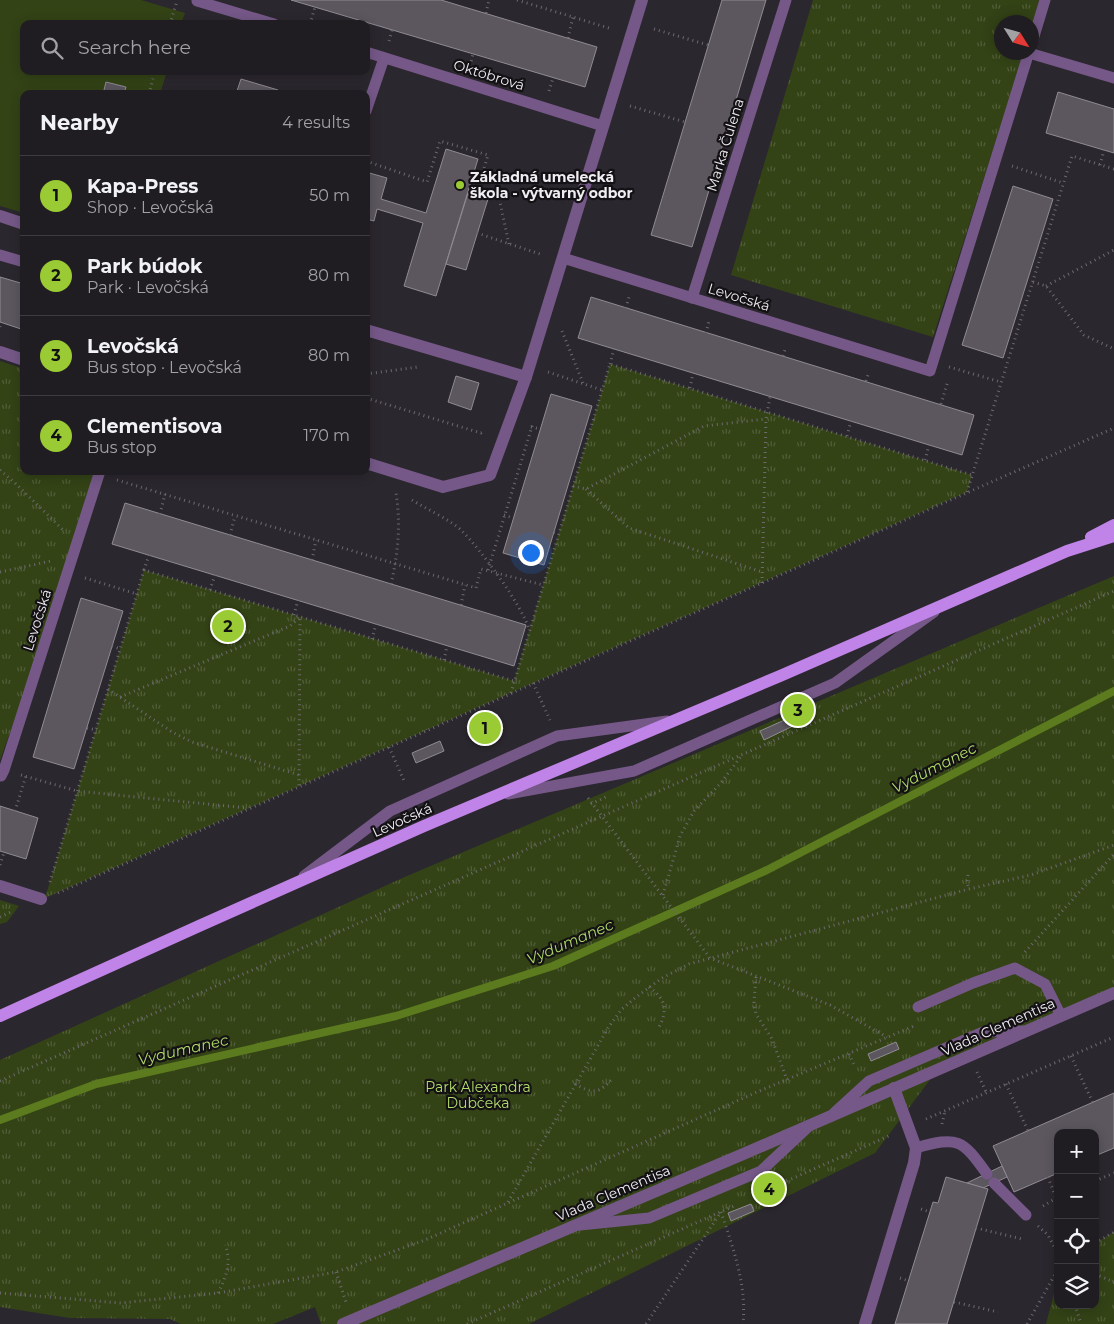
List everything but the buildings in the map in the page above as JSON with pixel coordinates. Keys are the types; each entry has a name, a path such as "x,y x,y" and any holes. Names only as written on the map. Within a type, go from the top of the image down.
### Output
{"main road":[{"name":"Levočská","path":"1067,551 1114,524"},
{"name":"Levočská","path":"0,1016 294,884 494,797 678,720 1067,551 1114,536"}],"street":[{"path":"370,464 442,487 490,475 528,372 642,0"},
{"path":"0,216 20,223"},
{"path":"370,331 528,372"},
{"path":"0,352 20,359"},
{"path":"0,886 43,898"},
{"name":"Vlada Clementisa","path":"348,1322 1114,993"},
{"path":"865,1324 914,1163 916,1148 894,1088"}],"lane":[{"name":"Marka Čulena","path":"692,298 786,0"},
{"path":"1039,20 1045,0"},
{"path":"197,1 210,2 262,20"},
{"name":"Októbrová","path":"370,53 603,126"},
{"path":"1039,56 1114,78"},
{"path":"370,99 384,58"},
{"path":"933,362 1027,60"},
{"path":"0,255 20,261"},
{"name":"Levočská","path":"563,258 930,371 933,362"},
{"name":"Levočská","path":"2,773 99,475"},
{"path":"494,797 634,771 834,684 945,604"},
{"path":"294,884 390,811 557,736 678,720"},
{"path":"918,1007 973,983 1015,968 1045,984 1061,1016"},
{"path":"831,1116 868,1081 983,1032 1025,1031"},
{"path":"575,1226 649,1218 761,1171 811,1124"},
{"path":"916,1148 936,1142 953,1141 962,1145 976,1159 986,1174"},
{"path":"994,1183 1026,1215"}],"path":[{"path":"171,20 177,0"},
{"path":"486,14 490,0"},
{"path":"517,0 615,30"},
{"path":"311,20 315,7"},
{"path":"568,38 573,17"},
{"path":"652,28 708,45"},
{"path":"150,90 155,75"},
{"path":"628,106 685,122"},
{"path":"370,162 427,182 440,141 488,154 477,192 499,198 509,244"},
{"path":"1100,165 1104,150"},
{"path":"967,492 1072,156 1114,169"},
{"path":"995,161 1064,183"},
{"path":"477,233 546,256"},
{"path":"1040,242 1045,242"},
{"path":"1046,286 1114,250"},
{"path":"1033,282 1046,286 1084,335 1114,349"},
{"path":"1014,323 1020,324"},
{"path":"561,328 583,384"},
{"path":"511,693 573,486 583,444 614,349"},
{"path":"933,362 1001,382"},
{"path":"610,364 972,475"},
{"path":"941,404 952,368"},
{"path":"528,372 602,390"},
{"path":"690,388 693,373"},
{"path":"762,583 766,411 770,397"},
{"path":"370,399 481,433 488,428"},
{"path":"586,489 704,426 766,419"},
{"path":"847,436 851,421"},
{"path":"531,427 540,429"},
{"path":"0,917 1114,428"},
{"path":"925,460 929,445"},
{"path":"0,470 59,528 78,542"},
{"path":"106,475 235,516 476,588 481,569 543,585"},
{"path":"573,486 586,489 629,528 762,572"},
{"path":"391,584 396,564 400,515 395,489 403,494"},
{"path":"160,514 165,494"},
{"path":"411,499 461,530 520,608 529,632"},
{"path":"504,515 513,518"},
{"path":"230,535 235,516"},
{"path":"554,532 559,533"},
{"path":"312,560 316,540"},
{"path":"43,898 149,555"},
{"path":"0,572 74,556"},
{"path":"144,570 514,681"},
{"path":"68,573 137,594"},
{"path":"210,590 215,575"},
{"path":"461,605 465,585"},
{"path":"0,1081 1114,591"},
{"path":"294,616 298,600"},
{"path":"299,786 300,617"},
{"path":"120,697 290,626 300,617"},
{"path":"372,639 376,624"},
{"path":"112,646 120,649"},
{"path":"444,660 447,646"},
{"path":"108,689 172,732 192,742 299,775"},
{"path":"87,728 96,730"},
{"path":"743,755 720,784 694,811 680,836 663,896 710,958 830,1005 888,1037"},
{"path":"2,773 26,776 77,792 248,808"},
{"path":"15,811 26,776"},
{"path":"508,1203 559,1116 575,1084 621,1010 649,987 684,966 969,889 1030,876 1114,846"},
{"path":"0,865 4,852"},
{"path":"1015,968 1024,952 1114,854"},
{"path":"968,875 969,889"},
{"path":"756,976 754,1002 756,1014 772,1039 786,1080"},
{"path":"649,987 659,995 664,1004 665,1013 659,1027"},
{"path":"0,1292 121,1304 218,1293 336,1272 425,1240 786,1080 923,1022"},
{"path":"770,1189 1114,1037"},
{"path":"1071,1056 1093,1103"},
{"path":"575,1084 585,1090 595,1092 604,1087 613,1078"},
{"path":"1006,1084 1028,1131"},
{"path":"1099,1179 1114,1173"},
{"path":"1048,1177 1054,1193"},
{"path":"467,1324 737,1204"},
{"path":"646,1324 721,1211"},
{"path":"721,1211 735,1255 742,1286 744,1311 742,1324"},
{"path":"1026,1215 1048,1235 1054,1246"},
{"path":"976,1228 1022,1239"},
{"path":"1099,1241 1114,1232"},
{"path":"218,1293 226,1276 228,1266 228,1251 225,1245"},
{"path":"336,1272 348,1322"},
{"path":"1027,1324 1054,1276"},
{"path":"1099,1276 1114,1282"},
{"path":"954,1302 998,1312"},
{"path":"1076,1309 1080,1324"}],"green space":[{"path":"0,0 141,0 185,13 182,20 20,20 20,75 166,75 161,90 20,90 20,212 0,206"},
{"path":"813,0 1039,0 1035,15 994,15 994,60 1022,60 933,337 731,275"},
{"path":"0,361 20,368 20,475 105,475 0,760"},
{"path":"610,364 972,475 967,492 45,898 144,570 514,681"},
{"name":"Park Alexandra Dubčeka","path":"1114,576 1114,993 935,1073 875,1153 529,1324 321,1324 315,1307 273,1324 181,1324 170,1319 70,1318 0,1307 0,1060 407,876"},
{"path":"0,900 19,906 7,922 0,924"},
{"path":"1114,1232 1114,1324 1046,1324 1054,1293 1054,1309 1099,1309 1099,1241"}],"waterway":[{"name":"Vydumanec","path":"0,1120 96,1084 396,1016 553,966 767,870 1114,691"}],"place":[{"name":"Základná umelecká škola - výtvarný odbor","path":"460,185"},
{"name":"Park búdok","path":"228,626"},
{"name":"Levočská","path":"798,710"},
{"name":"Kapa-Press","path":"485,728"},
{"name":"Clementisova","path":"769,1189"}]}
